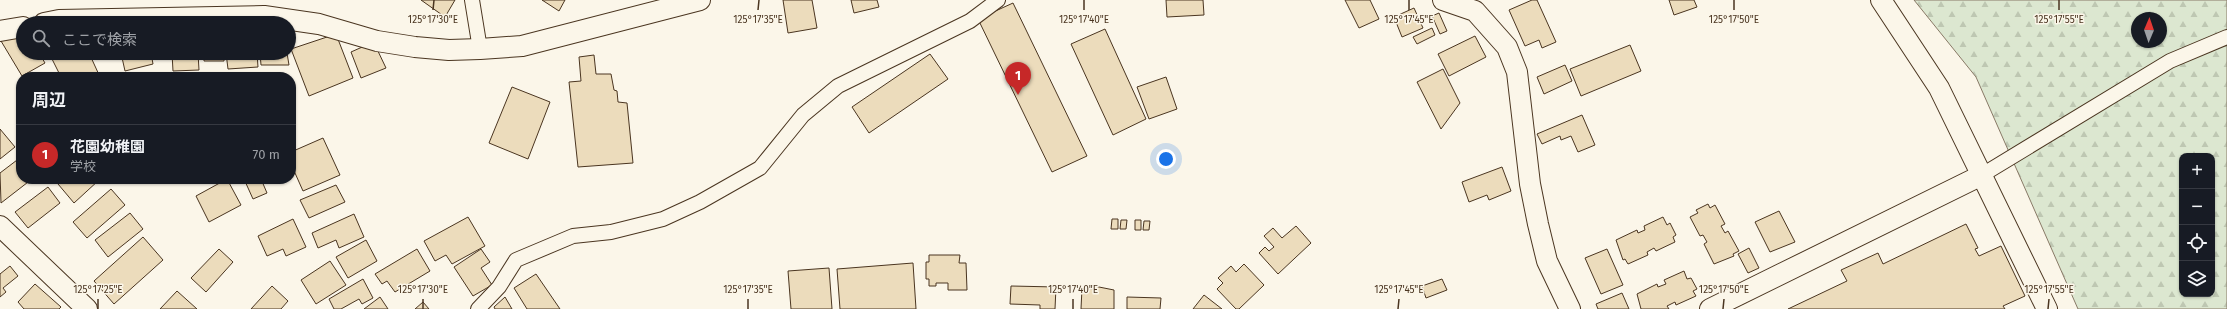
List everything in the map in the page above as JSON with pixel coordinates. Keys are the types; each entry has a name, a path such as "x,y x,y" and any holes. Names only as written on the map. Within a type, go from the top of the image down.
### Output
{"street":[{"path":"472,0 480,49"},
{"path":"296,21 319,24 377,41 415,47 449,50 480,49 522,46 700,0"},
{"path":"478,309 498,287 516,260 573,236 611,232 663,219 700,202 760,168 803,116 838,86 970,20 998,0"},
{"path":"1443,0 1475,11 1507,47 1517,72 1530,184 1546,261 1570,309"},
{"path":"1881,0 1940,88 2047,309"},
{"path":"185,16 264,16"},
{"path":"0,31 16,28"},
{"path":"1710,309 1982,175 2170,61 2227,36"},
{"path":"0,226 87,309"}],"green space":[{"path":"1914,0 2227,0 2227,309 2078,309 1976,77"}],"building":[{"path":"421,0 455,0 445,17"},
{"path":"542,0 565,0 559,11"},
{"path":"783,0 812,0 817,28 788,33"},
{"path":"851,0 877,0 879,7 854,13"},
{"path":"1166,0 1203,0 1204,15 1167,17"},
{"path":"1345,0 1370,0 1379,19 1359,28"},
{"path":"1532,0 1537,0 1556,42 1542,48 1539,40 1525,46 1509,10"},
{"path":"1669,0 1694,0 1697,7 1674,15"},
{"path":"1013,3 1087,156 1052,172 978,19"},
{"path":"1414,8 1423,28 1402,37 1394,17"},
{"path":"1439,13 1447,31 1440,34 1432,16"},
{"path":"1432,28 1435,35 1417,44 1413,37"},
{"path":"1105,29 1146,119 1113,135 1071,44"},
{"path":"16,34 16,60 43,60 45,63 29,72 20,72 1,41"},
{"path":"336,34 353,78 309,96 295,60 296,47"},
{"path":"1475,36 1486,57 1449,76 1438,54"},
{"path":"369,44 376,47 386,68 361,78 351,52"},
{"path":"1630,45 1641,71 1581,96 1570,69"},
{"path":"930,54 948,79 869,133 852,107"},
{"path":"594,55 596,74 611,74 614,90 617,91 618,102 627,103 633,163 578,167 569,82 581,81 579,57"},
{"path":"52,60 92,60 98,72 58,72"},
{"path":"123,60 152,60 153,64 125,71"},
{"path":"172,60 198,60 199,70 173,71"},
{"path":"204,60 224,60 224,61"},
{"path":"227,60 258,60 258,67 228,69"},
{"path":"261,60 288,60 289,65 261,65"},
{"path":"1565,65 1572,81 1544,94 1537,77"},
{"path":"1443,69 1460,103 1441,129 1417,82"},
{"path":"1166,77 1177,109 1149,119 1137,87"},
{"path":"512,87 550,102 528,159 489,143"},
{"path":"1582,115 1595,145 1578,152 1571,136 1561,140 1560,136 1542,144 1537,134"},
{"path":"0,129 15,147 0,159"},
{"path":"323,138 340,175 303,191 296,175 296,150"},
{"path":"16,161 16,184 26,184 1,203 0,173"},
{"path":"1502,167 1511,191 1489,200 1487,195 1469,202 1462,182"},
{"path":"58,184 95,184 74,203"},
{"path":"218,184 230,184 241,205 209,222 196,196"},
{"path":"246,184 263,184 267,193 253,199"},
{"path":"336,185 345,202 309,218 300,200"},
{"path":"48,187 60,203 28,228 15,212"},
{"path":"111,189 125,205 87,238 73,222"},
{"path":"1708,204 1710,208 1715,205 1725,224 1721,226 1725,233 1728,231 1739,251 1733,254 1734,256 1714,264 1704,244 1707,242 1703,235 1700,236 1690,217 1698,213 1696,210"},
{"path":"1779,211 1795,242 1770,252 1755,222"},
{"path":"130,213 143,229 108,257 95,240"},
{"path":"354,214 364,237 339,248 336,240 318,248 312,233"},
{"path":"468,217 485,246 452,264 446,255 435,261 424,241"},
{"path":"1663,217 1667,225 1670,223 1676,235 1673,237 1675,242 1656,251 1654,248 1647,252 1648,255 1628,264 1625,259 1623,260 1616,240 1637,230 1638,233 1645,230 1644,226"},
{"path":"293,219 306,247 286,256 283,249 267,256 258,236"},
{"path":"1112,219 1118,219 1118,229 1111,229"},
{"path":"1121,220 1127,220 1126,229 1120,229"},
{"path":"1135,220 1141,220 1141,230 1135,230"},
{"path":"1144,221 1150,221 1149,230 1143,230"},
{"path":"1966,224 1978,248 1975,249 1979,256 2001,246 2025,296 2003,306 2005,309 1788,309 1847,281 1841,270 1878,253 1883,264"},
{"path":"1296,226 1311,243 1278,274 1259,253 1265,247 1269,251 1274,247 1264,236 1273,228 1282,238"},
{"path":"143,237 163,260 114,304 94,281"},
{"path":"366,240 377,261 348,278 336,257"},
{"path":"1749,248 1759,268 1748,273 1738,254"},
{"path":"219,249 233,262 206,292 191,278"},
{"path":"417,249 430,271 395,292 387,281 382,284 375,274"},
{"path":"481,249 490,262 481,268 492,285 473,296 454,267"},
{"path":"1607,249 1623,285 1601,294 1585,258"},
{"path":"929,255 960,255 959,263 966,263 967,290 948,290 948,283 936,283 936,286 929,286 929,279 926,279 926,262 929,262"},
{"path":"330,261 346,285 316,304 301,280"},
{"path":"913,263 916,309 840,309 837,269"},
{"path":"1244,264 1264,285 1239,309 1236,309 1217,289 1223,283 1218,278 1231,266 1236,272"},
{"path":"10,266 18,276 3,288 6,292 0,297 0,274"},
{"path":"829,268 832,309 791,309 788,271"},
{"path":"1684,271 1687,279 1691,278 1697,289 1693,291 1696,296 1676,305 1675,302 1667,306 1669,309 1641,309 1637,294 1657,284 1658,287 1666,284 1664,280"},
{"path":"536,274 560,309 527,309 514,288"},
{"path":"363,279 373,298 362,304 359,299 341,309 334,309 329,299"},
{"path":"1442,279 1447,290 1426,298 1422,286"},
{"path":"35,284 61,307 59,309 24,309 18,302"},
{"path":"272,286 288,301 281,309 251,309"},
{"path":"1011,286 1056,287 1055,309 1040,309 1040,305 1010,304"},
{"path":"1094,286 1114,290 1114,309 1081,309 1082,288 1094,289"},
{"path":"177,291 197,309 160,309"},
{"path":"1622,293 1629,309 1598,309 1596,304"},
{"path":"1204,295 1222,309 1193,309"},
{"path":"380,297 388,309 364,309"},
{"path":"505,297 512,309 495,309 494,307"},
{"path":"1127,297 1161,298 1160,309 1127,309"},
{"path":"423,302 429,309 415,309"}],"place":[{"name":"花園幼稚園","path":"1018,95"}]}
